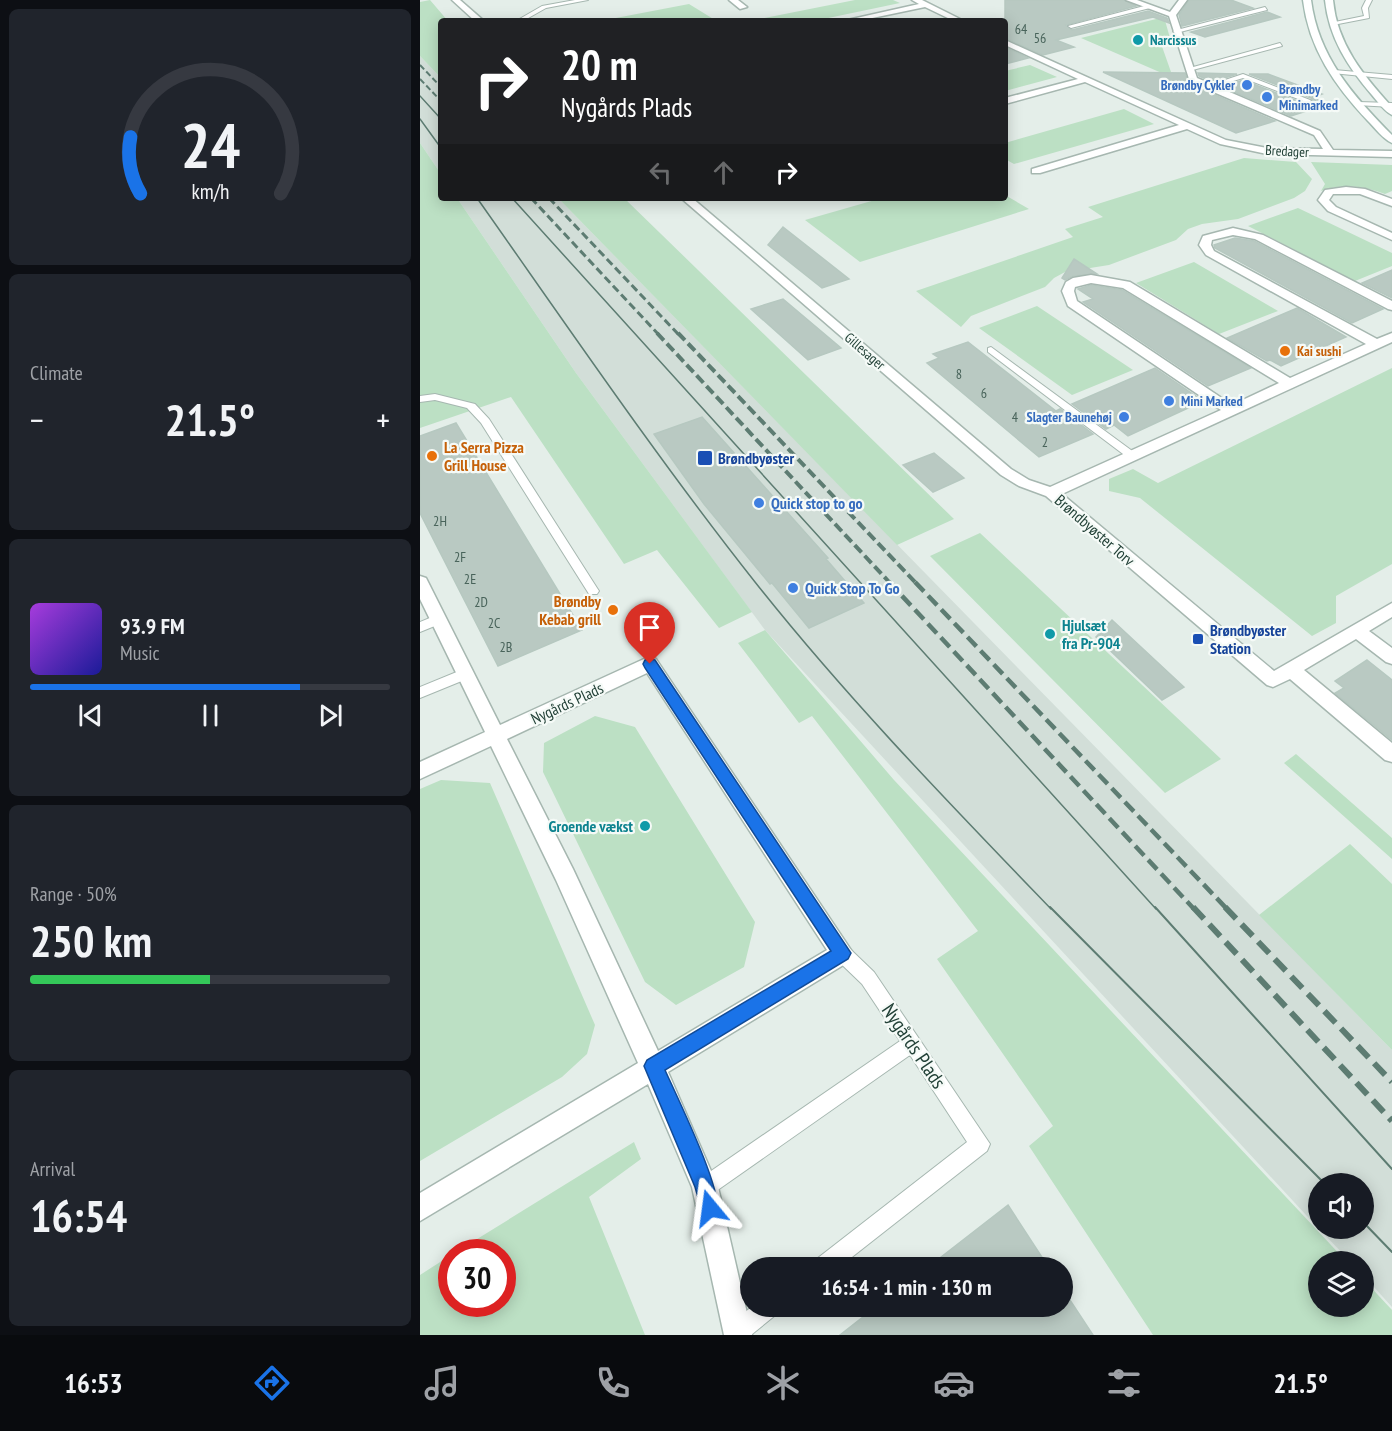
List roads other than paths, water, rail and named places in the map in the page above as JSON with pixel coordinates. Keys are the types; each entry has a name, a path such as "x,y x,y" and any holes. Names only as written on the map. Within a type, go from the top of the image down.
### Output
{"street":[{"path":"456,0 477,18"},
{"path":"733,0 743,7"},
{"path":"915,0 953,18"},
{"path":"1130,0 1172,15"},
{"path":"1172,15 1183,0"},
{"path":"1307,0 1307,13 1315,40 1334,72 1358,104 1392,140"},
{"path":"1329,0 1332,22 1340,43 1358,73 1392,112"},
{"path":"862,18 925,5"},
{"path":"1172,15 1193,80 1317,133 1330,153"},
{"name":"Bredager","path":"1008,43 1222,142 1250,148 1392,154"},
{"path":"1008,100 1086,79"},
{"path":"1036,171 1186,126"},
{"path":"1392,203 1362,190 1351,189 1329,192 1323,200 1332,208 1392,237"},
{"name":"Gillesager","path":"690,201 1006,472 1024,483 1051,493"},
{"path":"1376,344 1210,253 1205,245 1207,238 1230,231 1244,232 1259,237 1392,306"},
{"path":"1231,411 1072,303 1068,291 1070,285 1091,279 1126,285 1290,384"},
{"name":"Brøndbyøster Torv","path":"1392,337 1051,493 1273,680 1392,609"},
{"path":"420,582 494,737 565,876 654,1066 705,1187 738,1334"},
{"path":"1356,630 1392,657"},
{"name":"Nygårds Plads","path":"420,771 650,664 842,953"},
{"path":"1290,669 1392,754"},
{"path":"420,1208 842,953"}],"lane":[{"path":"524,18 544,7 585,0"},
{"path":"1332,22 1367,17 1365,8 1369,0"},
{"path":"1071,26 1148,7"},
{"path":"1176,31 1264,9"},
{"path":"1189,69 1280,45"},
{"path":"1334,72 1392,77"},
{"path":"1207,87 1243,76 1308,101"},
{"path":"1358,104 1388,105"},
{"path":"991,350 1131,455"},
{"path":"420,399 435,396 471,406 485,421 593,591"},
{"path":"420,627 437,620"},
{"path":"420,693 464,674"},
{"name":"Nygårds Plads","path":"835,1257 980,1144 868,978 842,953"},
{"path":"705,1187 912,1043"},
{"path":"738,1334 758,1317"}],"tram line":[{"path":"420,96 438,116"},
{"path":"420,119 438,144"},
{"path":"479,201 648,440 755,582 862,708 1051,909"},
{"path":"515,201 1156,909"},
{"path":"1050,907 1314,1173"},
{"path":"1155,907 1392,1169"},
{"path":"1374,1233 1392,1252"}],"railway":[{"path":"420,65 438,84"},
{"path":"420,79 438,98"},
{"path":"534,201 659,335"},
{"path":"552,201 679,335"},
{"path":"657,333 890,583"},
{"path":"678,333 916,583"},
{"path":"889,582 1194,909"},
{"path":"915,582 1227,909"},
{"path":"1193,907 1392,1121"},
{"path":"1225,907 1392,1082"}],"place":[{"name":"Narcissus","path":"1138,40"},
{"name":"Brøndby Cykler","path":"1247,85"},
{"name":"Brøndby Minimarked","path":"1267,97"},
{"name":"Kai sushi","path":"1285,351"},
{"name":"Mini Marked","path":"1169,401"},
{"name":"Slagter Baunehøj","path":"1124,417"},
{"name":"La Serra Pizza Grill House","path":"432,456"},
{"name":"Brøndbyøster","path":"705,458"},
{"name":"Quick stop to go","path":"759,503"},
{"name":"Quick Stop To Go","path":"793,588"},
{"name":"Brøndby Kebab grill","path":"613,610"},
{"name":"Hjulsæt fra Pr-904","path":"1050,634"},
{"name":"Brøndbyøster Station","path":"1198,639"},
{"name":"Groende vækst","path":"645,826"}]}
